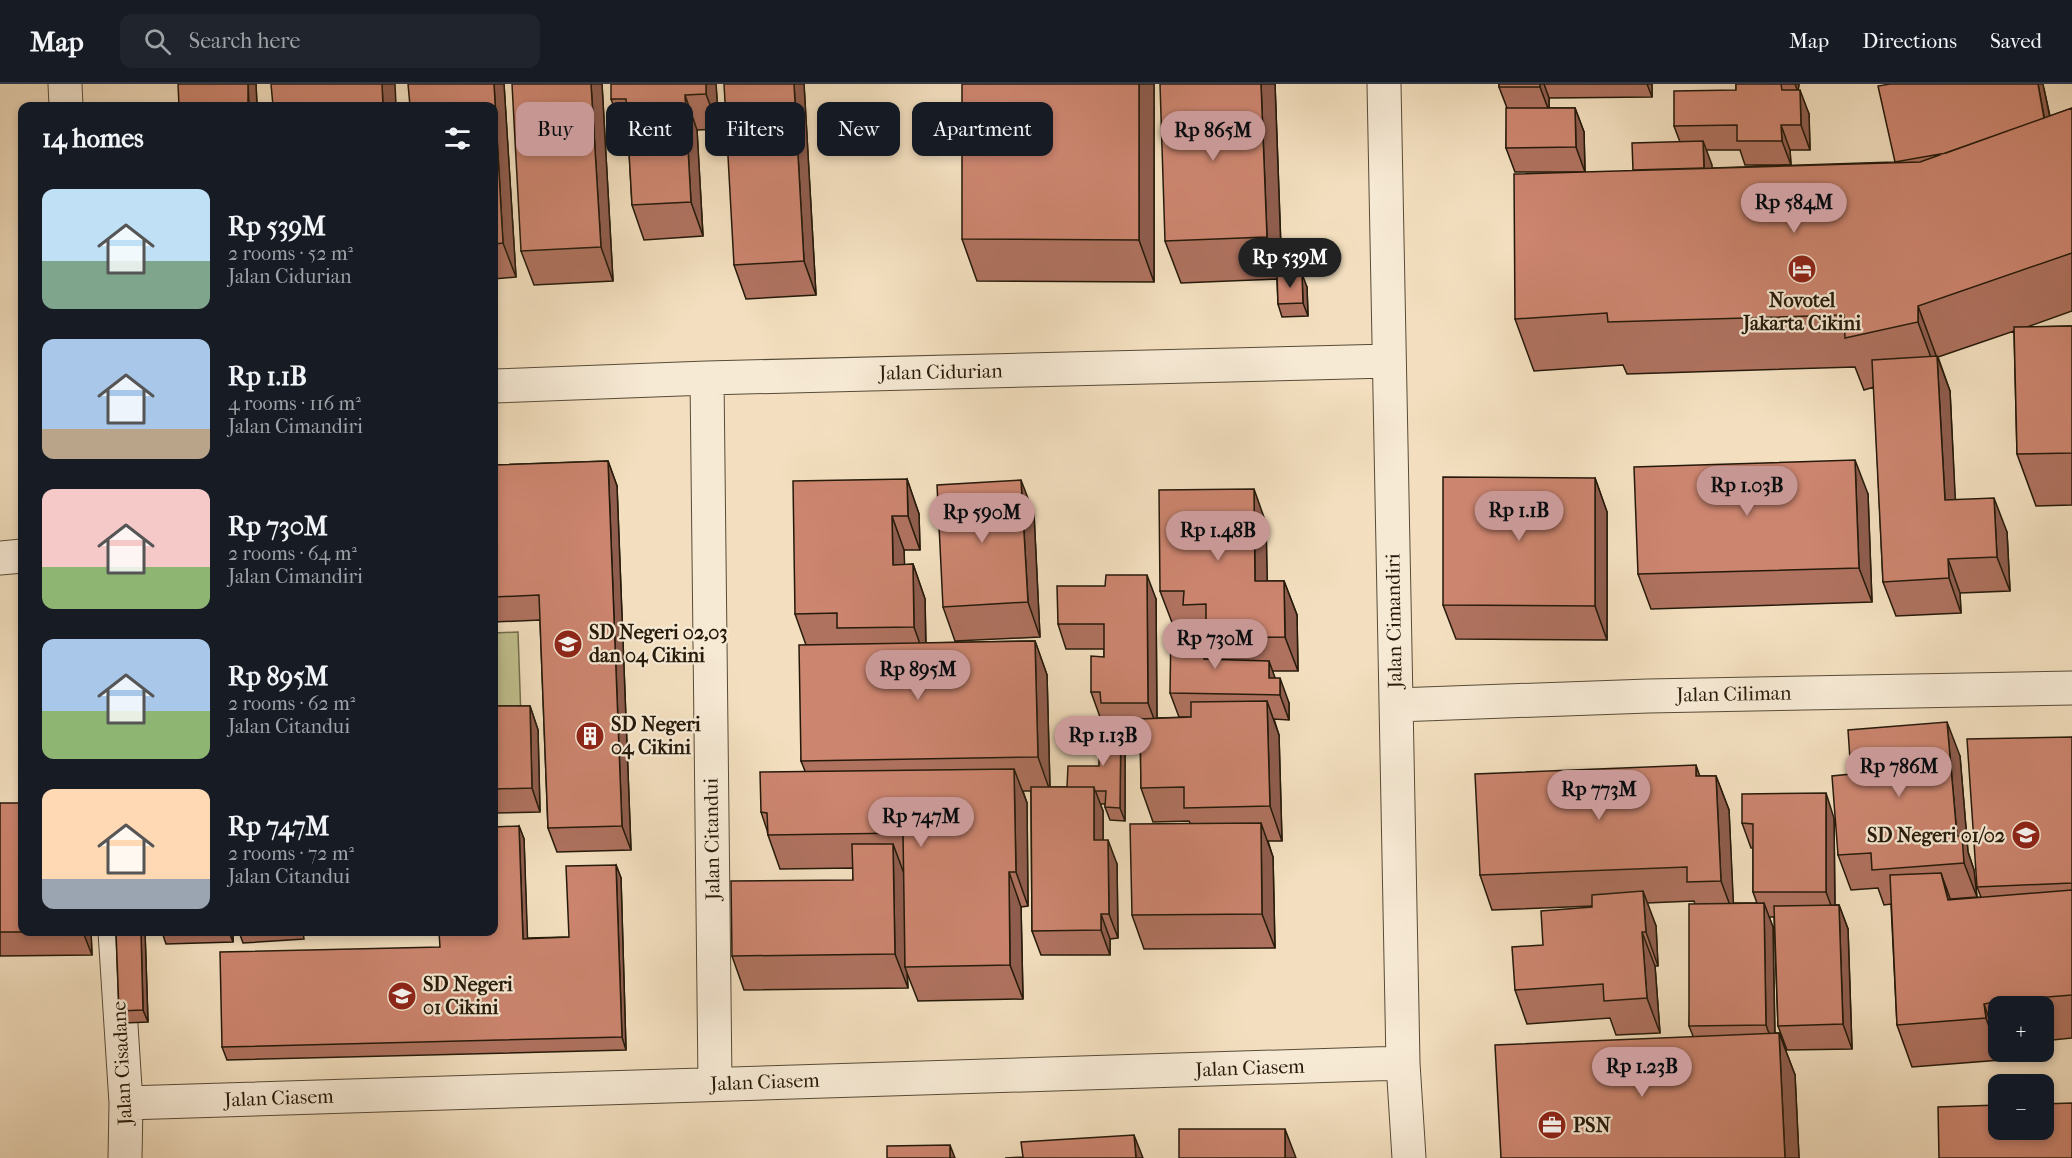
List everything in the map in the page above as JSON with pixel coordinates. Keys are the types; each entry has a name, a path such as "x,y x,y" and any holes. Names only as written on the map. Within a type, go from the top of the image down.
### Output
{"street":[{"path":"65,84 66,102"},
{"name":"Jalan Cimandiri","path":"1384,84 1403,1063 1409,1158"},
{"name":"Jalan Cidurian","path":"498,386 707,378 1389,361"},
{"name":"Jalan Citandui","path":"707,378 715,1083"},
{"path":"0,558 18,556"},
{"name":"Jalan Ciliman","path":"1396,705 1647,696 2072,688"},
{"name":"Jalan Cisadane","path":"116,936 126,1103 125,1158"},
{"name":"Jalan Ciasem","path":"126,1103 1403,1063"}],"shaded area":[{"path":"518,632 521,718 498,719 498,633"}],"building":[{"path":"178,84 248,84 248,102 179,102"},
{"path":"271,84 382,84 383,102 273,102"},
{"path":"408,84 494,84 495,102 410,102"},
{"path":"512,84 591,84 592,102 516,102 516,156 594,156 594,133 601,247 521,251"},
{"path":"611,84 706,84 706,94 685,95 685,102 626,102 626,99 611,99"},
{"path":"724,84 794,84 795,102 725,102"},
{"path":"962,84 1139,84 1139,240 962,239 962,156 1053,156 1053,102 962,102"},
{"path":"1160,84 1261,84 1267,237 1165,241"},
{"path":"1499,84 1540,84 1540,87 1499,87"},
{"path":"1736,84 1781,84 1782,90 1800,90 1801,125 1781,125 1782,141 1737,141 1737,125 1674,126 1674,91 1736,90"},
{"path":"1890,84 2038,84 2044,118 1946,153 1895,162 1878,86"},
{"path":"1506,108 1575,108 1576,147 1506,148"},
{"name":"Novotel Jakarta Cikini","path":"2072,108 2072,253 1918,306 1918,322 1845,338 1844,315 1608,322 1607,313 1515,319 1514,174 1920,162"},
{"path":"1703,141 1704,168 1633,170 1632,143"},
{"path":"498,155 503,243 498,244"},
{"path":"629,156 688,156 691,202 632,205"},
{"path":"728,156 798,156 804,261 734,265"},
{"path":"1277,274 1302,274 1303,303 1278,304"},
{"path":"2072,326 2072,453 2017,454 2014,327"},
{"path":"1937,356 1945,500 1994,498 1997,557 1948,559 1949,578 1883,582 1872,360"},
{"path":"1855,460 1859,568 1638,574 1634,467"},
{"name":"SD Negeri 04 Cikini","path":"608,461 622,826 548,828 539,595 498,597 498,465"},
{"path":"1443,477 1595,478 1595,606 1443,605"},
{"path":"907,479 908,516 892,516 893,565 913,564 914,627 837,628 837,613 795,614 793,481"},
{"path":"1021,480 1028,602 943,607 937,485"},
{"path":"1254,489 1255,581 1284,581 1285,637 1206,638 1206,604 1183,605 1184,591 1160,591 1159,490"},
{"path":"1106,575 1147,575 1148,703 1101,703 1100,692 1091,692 1091,656 1104,657 1104,624 1058,624 1057,586 1105,586"},
{"path":"1171,628 1205,629 1204,659 1269,661 1269,678 1280,678 1280,695 1170,693"},
{"path":"1035,641 1038,757 801,761 799,645"},
{"path":"1267,701 1270,806 1184,808 1184,787 1141,788 1140,719 1191,717 1191,702"},
{"path":"498,706 530,706 532,788 498,789"},
{"path":"1099,722 1121,723 1120,808 1105,807 1106,791 1095,791 1094,787 1067,787 1068,766 1099,766"},
{"path":"1947,722 1957,836 1962,836 1964,863 1872,870 1871,853 1838,855 1832,776 1851,774 1848,730"},
{"name":"SD Negeri 01/02","path":"2072,737 2072,883 1977,887 1967,739"},
{"path":"1696,765 1696,776 1716,776 1721,881 1687,882 1687,867 1480,875 1475,774"},
{"path":"1014,769 1016,872 1009,872 1010,965 905,967 903,833 768,835 767,813 761,812 760,772"},
{"path":"1031,787 1094,787 1094,840 1108,840 1109,914 1101,914 1101,930 1032,931"},
{"path":"1826,793 1826,892 1753,892 1753,824 1742,823 1742,794"},
{"path":"0,803 18,803 18,932 0,932"},
{"path":"1261,823 1262,914 1132,915 1130,824"},
{"path":"519,826 523,939 569,937 566,866 616,865 622,1037 222,1047 220,952 440,947 439,936 498,936 498,827"},
{"path":"852,844 893,844 895,954 732,956 731,881 853,880"},
{"path":"1941,873 1948,900 2072,890 2072,995 1988,996 1988,1003 1984,1004 1986,1018 1897,1025 1890,875"},
{"path":"1643,891 1646,932 1642,932 1647,998 1604,1001 1603,984 1515,990 1512,947 1543,945 1541,911 1592,907 1592,895"},
{"path":"1764,903 1766,1025 1689,1026 1689,904"},
{"path":"1839,905 1843,1024 1778,1026 1774,906"},
{"path":"116,936 141,936 143,1010 119,1011"},
{"path":"1779,1033 1785,1158 1501,1158 1495,1045"},
{"path":"2072,1103 2072,1158 1939,1158 1938,1107 1988,1105 1988,1140 2054,1140 2054,1104"},
{"path":"1179,1129 1285,1129 1285,1158 1179,1158"},
{"path":"1134,1135 1136,1158 1005,1158 1023,1157 1021,1142"},
{"path":"950,1145 950,1158 887,1158 887,1146"}],"place":[{"name":"Novotel Jakarta Cikini","path":"1802,269"},
{"name":"SD Negeri 02,03 dan 04 Cikini","path":"568,644"},
{"name":"SD Negeri 04 Cikini","path":"590,736"},
{"name":"SD Negeri 01/02","path":"2026,835"},
{"name":"SD Negeri 01 Cikini","path":"402,996"},
{"name":"PSN","path":"1552,1125"}]}
